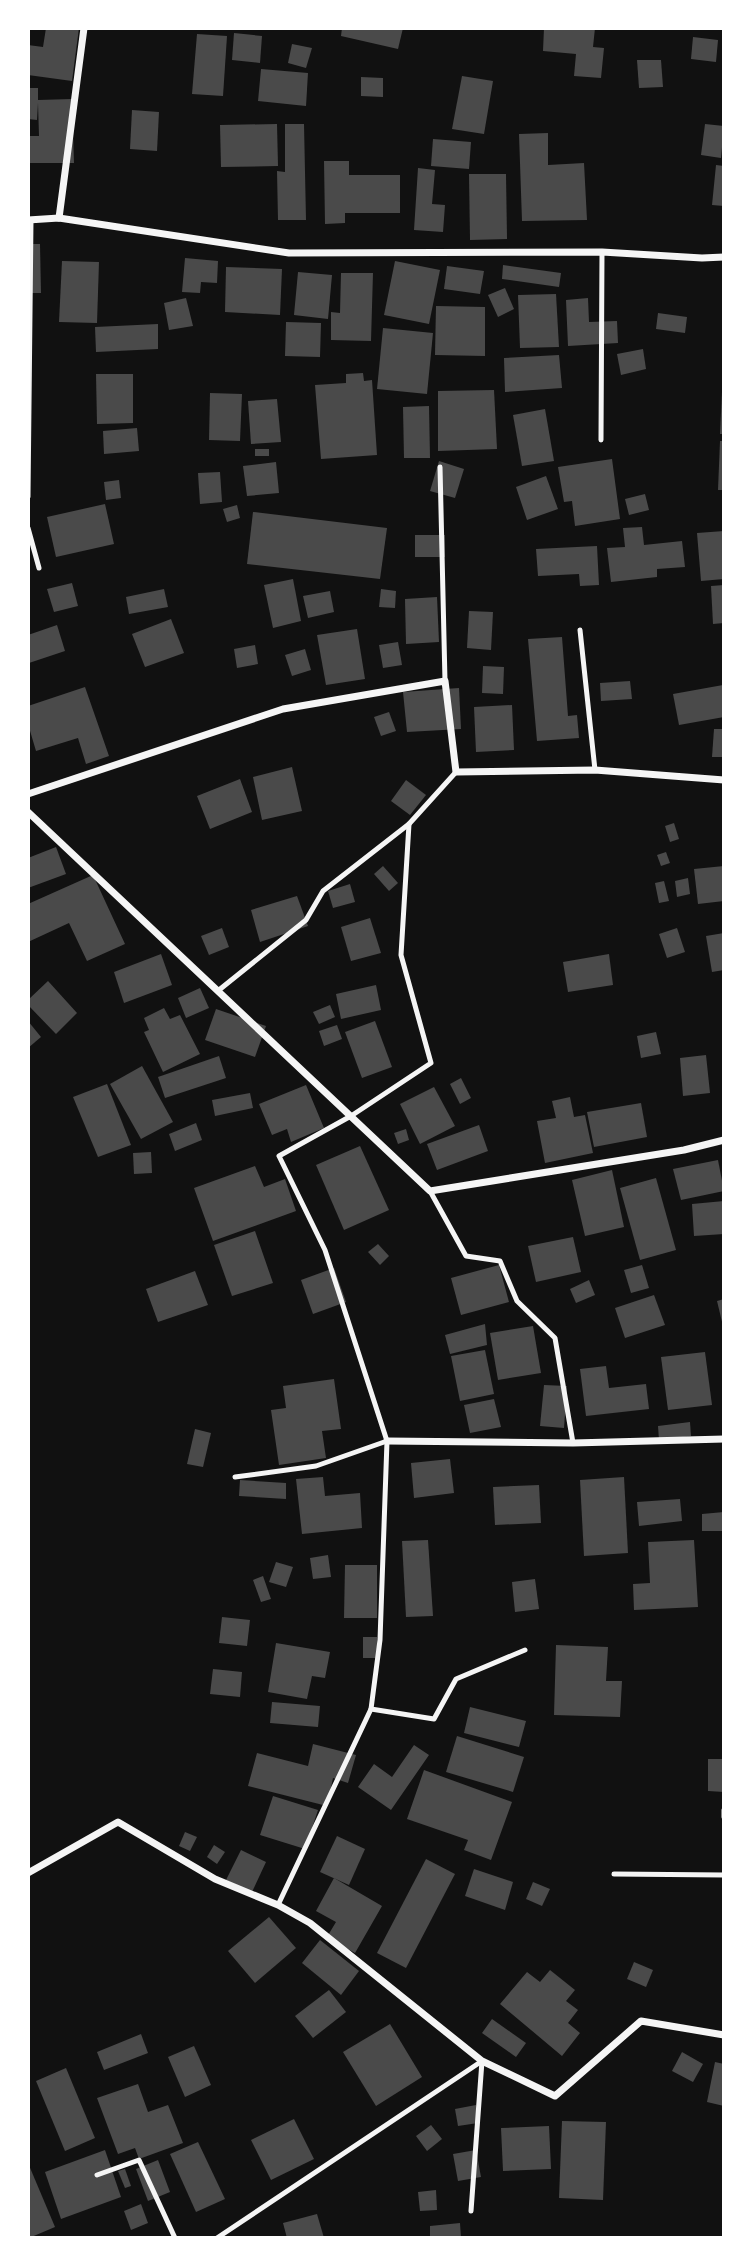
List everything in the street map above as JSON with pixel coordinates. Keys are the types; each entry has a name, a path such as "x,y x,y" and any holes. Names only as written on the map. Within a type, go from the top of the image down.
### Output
{"street":[{"path":"60,218 84,28"},
{"path":"30,220 60,218 289,253 602,252 724,257"},
{"path":"28,794 283,709 445,681 456,772 596,769 724,780"},
{"path":"28,812 430,1191 684,1150 724,1140"},
{"path":"387,1441 573,1443 724,1439"},
{"path":"28,1873 118,1822 215,1879 278,1905 310,1923 482,2061 555,2096 641,2021 724,2035"}],"lane":[{"path":"28,497 30,220"},
{"path":"601,440 602,252"},
{"path":"440,467 445,681"},
{"path":"28,528 40,568"},
{"path":"580,630 596,769"},
{"path":"219,990 306,920 323,891 409,824 456,772"},
{"path":"278,1905 371,1709 380,1640 387,1441 325,1250 279,1156 351,1116 430,1063 401,955 409,824"},
{"path":"430,1191 466,1256 500,1261 517,1301 555,1338 573,1443"},
{"path":"235,1477 316,1466 387,1441"},
{"path":"371,1709 434,1719 456,1679 525,1650"},
{"path":"724,1810 724,1817"},
{"path":"614,1874 724,1875"},
{"path":"471,2211 482,2061"},
{"path":"217,2238 482,2061"},
{"path":"97,2175 139,2160 176,2238"}],"building":[{"path":"46,28 79,28 72,81 28,75 28,45 43,47"},
{"path":"342,28 403,28 398,49 341,36"},
{"path":"544,28 595,28 593,47 604,48 601,78 574,76 576,54 543,51"},
{"path":"234,33 262,36 260,63 232,60"},
{"path":"197,34 227,36 223,96 192,94"},
{"path":"693,37 718,40 716,62 691,59"},
{"path":"292,44 312,48 306,68 288,63"},
{"path":"637,60 661,60 663,87 639,88"},
{"path":"261,69 308,73 306,106 258,101"},
{"path":"462,76 493,81 484,134 452,129"},
{"path":"361,77 383,78 383,97 361,96"},
{"path":"28,88 38,88 38,100 72,99 74,163 28,163 28,136 39,136 38,103 37,120 28,119"},
{"path":"132,110 159,112 157,151 130,149"},
{"path":"277,124 278,166 221,167 220,125"},
{"path":"285,124 304,124 306,220 278,220 277,171 285,172"},
{"path":"705,124 724,126 721,158 701,155"},
{"path":"548,133 548,165 584,163 587,220 522,221 519,134"},
{"path":"433,139 471,142 469,169 431,166"},
{"path":"324,161 349,161 349,175 400,175 400,213 345,213 345,223 325,224"},
{"path":"716,165 724,166 724,206 712,205"},
{"path":"418,168 435,170 432,204 445,205 443,232 414,230"},
{"path":"469,174 506,174 507,239 470,240"},
{"path":"28,244 40,244 41,293 28,293"},
{"path":"185,258 218,261 217,283 201,282 200,293 182,292"},
{"path":"62,261 99,262 97,323 59,322"},
{"path":"395,261 440,270 429,324 384,315"},
{"path":"503,265 561,273 559,287 502,279"},
{"path":"447,266 484,271 480,294 444,289"},
{"path":"226,267 282,269 280,315 225,312"},
{"path":"298,272 332,275 328,319 294,315"},
{"path":"341,273 373,273 371,341 331,340 331,312 340,313"},
{"path":"505,288 514,309 498,317 488,295"},
{"path":"556,294 559,347 520,348 518,295"},
{"path":"186,298 193,326 169,330 164,303"},
{"path":"588,298 589,322 617,321 618,343 568,346 566,300"},
{"path":"436,306 485,307 485,356 435,355"},
{"path":"658,313 687,317 685,333 656,329"},
{"path":"286,322 321,323 320,357 285,356"},
{"path":"158,324 158,349 96,352 95,327"},
{"path":"383,328 433,333 427,394 377,389"},
{"path":"643,349 646,369 621,375 617,354"},
{"path":"559,355 562,388 505,392 504,358"},
{"path":"363,373 364,381 372,380 377,455 321,459 315,385 346,383 346,374"},
{"path":"96,374 133,374 133,423 97,424"},
{"path":"494,390 497,449 438,451 438,391"},
{"path":"722,392 724,434 720,434"},
{"path":"210,393 242,394 240,441 209,440"},
{"path":"277,399 281,442 251,444 248,401"},
{"path":"429,406 430,458 404,458 403,407"},
{"path":"545,409 554,461 522,466 513,415"},
{"path":"137,428 139,451 104,454 103,431"},
{"path":"720,441 724,441 724,490 718,490"},
{"path":"255,449 269,449 269,456 255,456"},
{"path":"612,459 620,519 575,526 572,501 564,502 558,467"},
{"path":"439,461 464,469 455,498 430,491"},
{"path":"276,462 279,493 247,496 243,466"},
{"path":"220,472 222,502 200,504 198,473"},
{"path":"546,476 558,509 527,520 516,487"},
{"path":"119,480 121,498 106,500 104,482"},
{"path":"645,494 649,510 629,515 625,499"},
{"path":"105,504 114,544 56,557 47,517"},
{"path":"237,505 240,518 227,522 223,509"},
{"path":"253,512 387,528 380,579 247,564"},
{"path":"642,527 644,545 682,541 685,567 657,569 657,577 611,582 607,548 625,547 623,528"},
{"path":"724,531 724,579 701,581 697,533"},
{"path":"415,535 445,535 445,557 415,557"},
{"path":"597,546 599,585 580,586 579,574 538,576 536,549"},
{"path":"293,579 301,621 273,628 264,585"},
{"path":"72,583 78,606 54,612 47,589"},
{"path":"724,585 724,623 713,624 711,586"},
{"path":"164,589 168,607 129,614 126,597"},
{"path":"381,589 396,591 395,608 379,607"},
{"path":"330,591 334,612 308,618 303,596"},
{"path":"437,597 439,642 406,644 405,599"},
{"path":"469,611 493,612 491,650 467,648"},
{"path":"171,619 184,653 145,667 132,634"},
{"path":"57,625 65,651 29,663 28,635"},
{"path":"357,629 365,679 326,685 317,635"},
{"path":"562,637 568,716 577,715 579,738 537,741 528,639"},
{"path":"398,642 402,665 383,668 379,645"},
{"path":"255,645 258,664 237,668 234,649"},
{"path":"305,649 311,670 292,676 285,655"},
{"path":"483,666 504,667 503,694 482,693"},
{"path":"630,681 632,699 601,701 600,683"},
{"path":"723,685 724,717 679,725 673,694"},
{"path":"85,687 109,756 86,764 78,738 36,751 28,724 28,706"},
{"path":"459,688 461,729 407,732 403,692"},
{"path":"512,705 514,750 476,752 474,707"},
{"path":"389,712 396,731 381,736 374,717"},
{"path":"714,729 724,729 724,757 712,757"},
{"path":"292,767 302,811 262,820 253,777"},
{"path":"240,779 252,812 210,829 197,796"},
{"path":"406,780 426,795 410,815 391,801"},
{"path":"674,823 679,839 670,842 665,826"},
{"path":"56,847 66,874 28,888 28,858"},
{"path":"666,852 670,863 661,866 657,855"},
{"path":"383,866 398,883 389,891 374,874"},
{"path":"724,866 724,901 698,904 694,869"},
{"path":"93,875 125,944 87,961 69,923 28,942 28,904"},
{"path":"688,878 690,894 677,897 675,881"},
{"path":"664,881 669,901 659,903 655,883"},
{"path":"350,884 355,902 333,908 328,891"},
{"path":"297,896 308,926 260,942 251,910"},
{"path":"370,918 381,953 351,961 341,927"},
{"path":"222,928 229,947 209,955 201,936"},
{"path":"677,928 685,952 667,958 659,934"},
{"path":"724,933 724,970 712,972 706,936"},
{"path":"161,954 172,985 124,1003 114,972"},
{"path":"609,954 613,985 568,992 563,962"},
{"path":"48,981 77,1013 56,1034 28,1005 28,1000"},
{"path":"376,985 381,1010 341,1019 336,994"},
{"path":"200,988 209,1008 186,1018 178,998"},
{"path":"330,1005 335,1017 319,1024 313,1012"},
{"path":"164,1008 170,1019 180,1015 200,1054 163,1072 144,1032 149,1030 144,1018"},
{"path":"216,1009 266,1026 255,1057 205,1040"},
{"path":"28,1021 41,1037 28,1048"},
{"path":"375,1021 392,1067 362,1078 345,1032"},
{"path":"337,1025 342,1039 324,1046 319,1031"},
{"path":"656,1032 661,1054 641,1058 637,1036"},
{"path":"706,1055 710,1093 683,1096 680,1058"},
{"path":"219,1056 226,1078 165,1098 158,1077"},
{"path":"142,1066 173,1122 141,1139 110,1084"},
{"path":"461,1078 471,1098 460,1104 450,1084"},
{"path":"107,1084 131,1145 98,1157 73,1097"},
{"path":"306,1085 324,1128 291,1142 287,1129 272,1135 259,1104"},
{"path":"434,1087 455,1126 420,1144 400,1104"},
{"path":"250,1093 253,1108 215,1116 212,1100"},
{"path":"570,1097 574,1117 585,1115 593,1153 545,1163 537,1121 556,1118 552,1101"},
{"path":"641,1103 647,1137 594,1147 587,1112"},
{"path":"196,1123 202,1140 175,1151 169,1134"},
{"path":"479,1125 488,1151 437,1170 427,1144"},
{"path":"406,1129 409,1140 398,1144 394,1133"},
{"path":"360,1146 389,1210 344,1230 316,1165"},
{"path":"151,1152 152,1173 134,1174 133,1153"},
{"path":"718,1160 724,1191 681,1200 673,1169"},
{"path":"255,1166 264,1187 285,1179 296,1211 213,1241 194,1188"},
{"path":"612,1170 624,1227 585,1236 572,1180"},
{"path":"656,1178 676,1250 640,1260 620,1188"},
{"path":"724,1201 724,1234 694,1236 692,1204"},
{"path":"255,1231 273,1283 232,1296 214,1245"},
{"path":"573,1237 581,1272 536,1282 528,1246"},
{"path":"378,1244 389,1256 380,1265 368,1252"},
{"path":"499,1265 509,1302 461,1315 451,1278"},
{"path":"642,1265 649,1288 631,1293 624,1270"},
{"path":"334,1268 346,1302 313,1314 301,1280"},
{"path":"195,1271 208,1305 158,1322 146,1289"},
{"path":"589,1280 595,1295 576,1303 570,1289"},
{"path":"654,1295 665,1325 625,1338 615,1308"},
{"path":"724,1299 724,1326 723,1326 717,1301"},
{"path":"485,1324 487,1345 450,1354 445,1335"},
{"path":"533,1326 541,1373 498,1380 490,1333"},
{"path":"485,1350 494,1394 460,1401 451,1356"},
{"path":"705,1352 712,1405 668,1410 661,1357"},
{"path":"606,1366 609,1388 646,1384 649,1409 586,1416 580,1369"},
{"path":"334,1379 341,1429 322,1431 326,1458 279,1465 271,1410 286,1408 283,1386"},
{"path":"544,1385 567,1386 564,1428 540,1426"},
{"path":"494,1399 501,1427 470,1433 464,1405"},
{"path":"690,1422 691,1436 659,1440 658,1426"},
{"path":"195,1429 211,1433 203,1467 187,1464"},
{"path":"450,1459 454,1493 414,1498 411,1463"},
{"path":"323,1477 325,1496 360,1493 362,1528 302,1534 296,1479"},
{"path":"624,1477 628,1553 584,1556 580,1480"},
{"path":"240,1480 286,1483 286,1499 239,1496"},
{"path":"539,1485 541,1523 495,1525 493,1487"},
{"path":"680,1499 682,1521 639,1526 637,1502"},
{"path":"724,1512 724,1531 702,1531 702,1514"},
{"path":"428,1540 433,1616 406,1617 402,1541"},
{"path":"694,1540 698,1607 634,1610 633,1584 650,1583 648,1542"},
{"path":"328,1555 331,1577 313,1579 310,1558"},
{"path":"276,1562 293,1567 286,1587 269,1582"},
{"path":"345,1565 377,1565 377,1618 344,1618"},
{"path":"263,1576 271,1599 261,1602 253,1580"},
{"path":"535,1579 539,1609 515,1612 512,1582"},
{"path":"222,1617 250,1620 247,1646 219,1643"},
{"path":"363,1637 377,1637 378,1658 363,1658"},
{"path":"276,1643 330,1652 325,1678 312,1676 307,1699 268,1692"},
{"path":"556,1645 608,1647 606,1681 622,1681 620,1717 554,1715"},
{"path":"213,1669 242,1672 240,1697 210,1694"},
{"path":"272,1702 320,1706 318,1727 270,1723"},
{"path":"470,1707 526,1721 519,1747 464,1733"},
{"path":"457,1736 524,1757 513,1792 446,1772"},
{"path":"313,1744 356,1755 348,1783 333,1778 327,1806 248,1786 257,1753 308,1766"},
{"path":"414,1745 429,1755 391,1810 358,1787 374,1764 392,1777"},
{"path":"708,1759 724,1759 724,1792 708,1791"},
{"path":"424,1770 512,1802 491,1860 464,1850 468,1840 407,1819"},
{"path":"273,1796 318,1810 305,1849 260,1835"},
{"path":"185,1832 197,1837 190,1851 179,1846"},
{"path":"337,1836 365,1849 349,1885 320,1872"},
{"path":"214,1845 225,1852 217,1864 207,1857"},
{"path":"241,1850 266,1862 252,1892 226,1880"},
{"path":"426,1859 455,1874 406,1968 377,1953"},
{"path":"474,1869 513,1882 505,1910 465,1896"},
{"path":"334,1878 382,1906 355,1953 327,1937 336,1922 316,1911"},
{"path":"533,1882 550,1889 542,1906 526,1899"},
{"path":"269,1917 296,1948 255,1983 228,1951"},
{"path":"320,1940 359,1971 341,1995 302,1963"},
{"path":"634,1962 653,1970 646,1987 627,1979"},
{"path":"550,1970 575,1990 566,2001 578,2010 568,2023 580,2033 562,2056 500,2004 527,1972 540,1982"},
{"path":"329,1990 346,2012 313,2038 295,2016"},
{"path":"492,2019 526,2043 516,2057 482,2033"},
{"path":"390,2024 422,2077 376,2106 343,2052"},
{"path":"141,2034 148,2053 104,2070 97,2052"},
{"path":"194,2046 211,2085 185,2097 168,2057"},
{"path":"682,2052 703,2064 693,2082 672,2071"},
{"path":"715,2062 724,2064 724,2106 707,2102"},
{"path":"66,2068 95,2138 65,2151 36,2081"},
{"path":"138,2084 148,2112 168,2105 183,2143 139,2159 135,2148 118,2154 97,2098"},
{"path":"476,2105 478,2123 458,2126 455,2109"},
{"path":"294,2119 314,2159 271,2180 251,2140"},
{"path":"562,2121 606,2122 603,2200 559,2198"},
{"path":"431,2125 442,2139 427,2151 416,2136"},
{"path":"549,2126 551,2169 503,2171 501,2128"},
{"path":"198,2142 225,2199 196,2212 170,2154"},
{"path":"105,2150 121,2197 61,2219 45,2172"},
{"path":"476,2150 481,2177 458,2181 453,2154"},
{"path":"158,2160 170,2192 148,2201 136,2169"},
{"path":"28,2163 55,2227 29,2238 28,2238"},
{"path":"125,2169 131,2186 125,2188 118,2171"},
{"path":"436,2190 437,2210 420,2211 418,2192"},
{"path":"141,2204 148,2223 131,2230 124,2211"},
{"path":"317,2214 324,2238 287,2238 283,2223"},
{"path":"460,2223 461,2238 430,2238 430,2226"}]}
